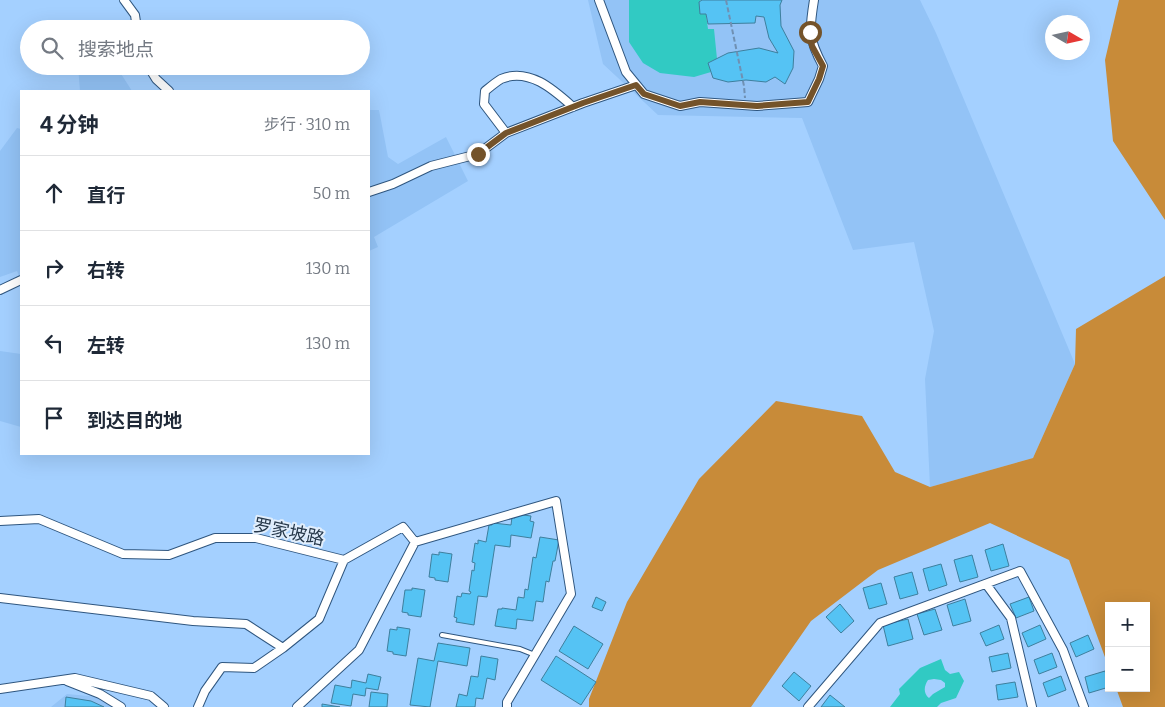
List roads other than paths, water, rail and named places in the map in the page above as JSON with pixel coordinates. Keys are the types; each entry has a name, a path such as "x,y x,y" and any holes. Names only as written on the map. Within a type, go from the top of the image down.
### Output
{"street":[{"path":"124,0 136,20"},
{"path":"599,0 626,72 644,94 680,106 700,102 745,106 808,102 823,66 812,46 810,32 814,0"},
{"path":"154,75 168,90"},
{"path":"506,133 484,104 485,91 500,79 518,75 532,78 552,88 573,107"},
{"path":"370,192 394,184 431,166 478,154 506,133 636,85"},
{"path":"0,290 20,280"},
{"path":"297,707 359,650 415,542 556,501 571,594 505,705"},
{"name":"罗家坡路","path":"0,520 39,519 124,554 169,555 215,538 256,538 344,560 403,527 415,542"},
{"path":"198,707 205,690 222,667 254,668 319,619 344,560"},
{"path":"808,707 880,623 1020,572 1064,650 1084,707"},
{"path":"986,584 1011,618 1032,707"},
{"path":"0,598 193,621 246,624 283,648"},
{"path":"0,689 75,678 151,696 164,707"},
{"path":"65,680 100,694 121,707"}],"lane":[{"path":"442,635 520,649 535,654"}]}
